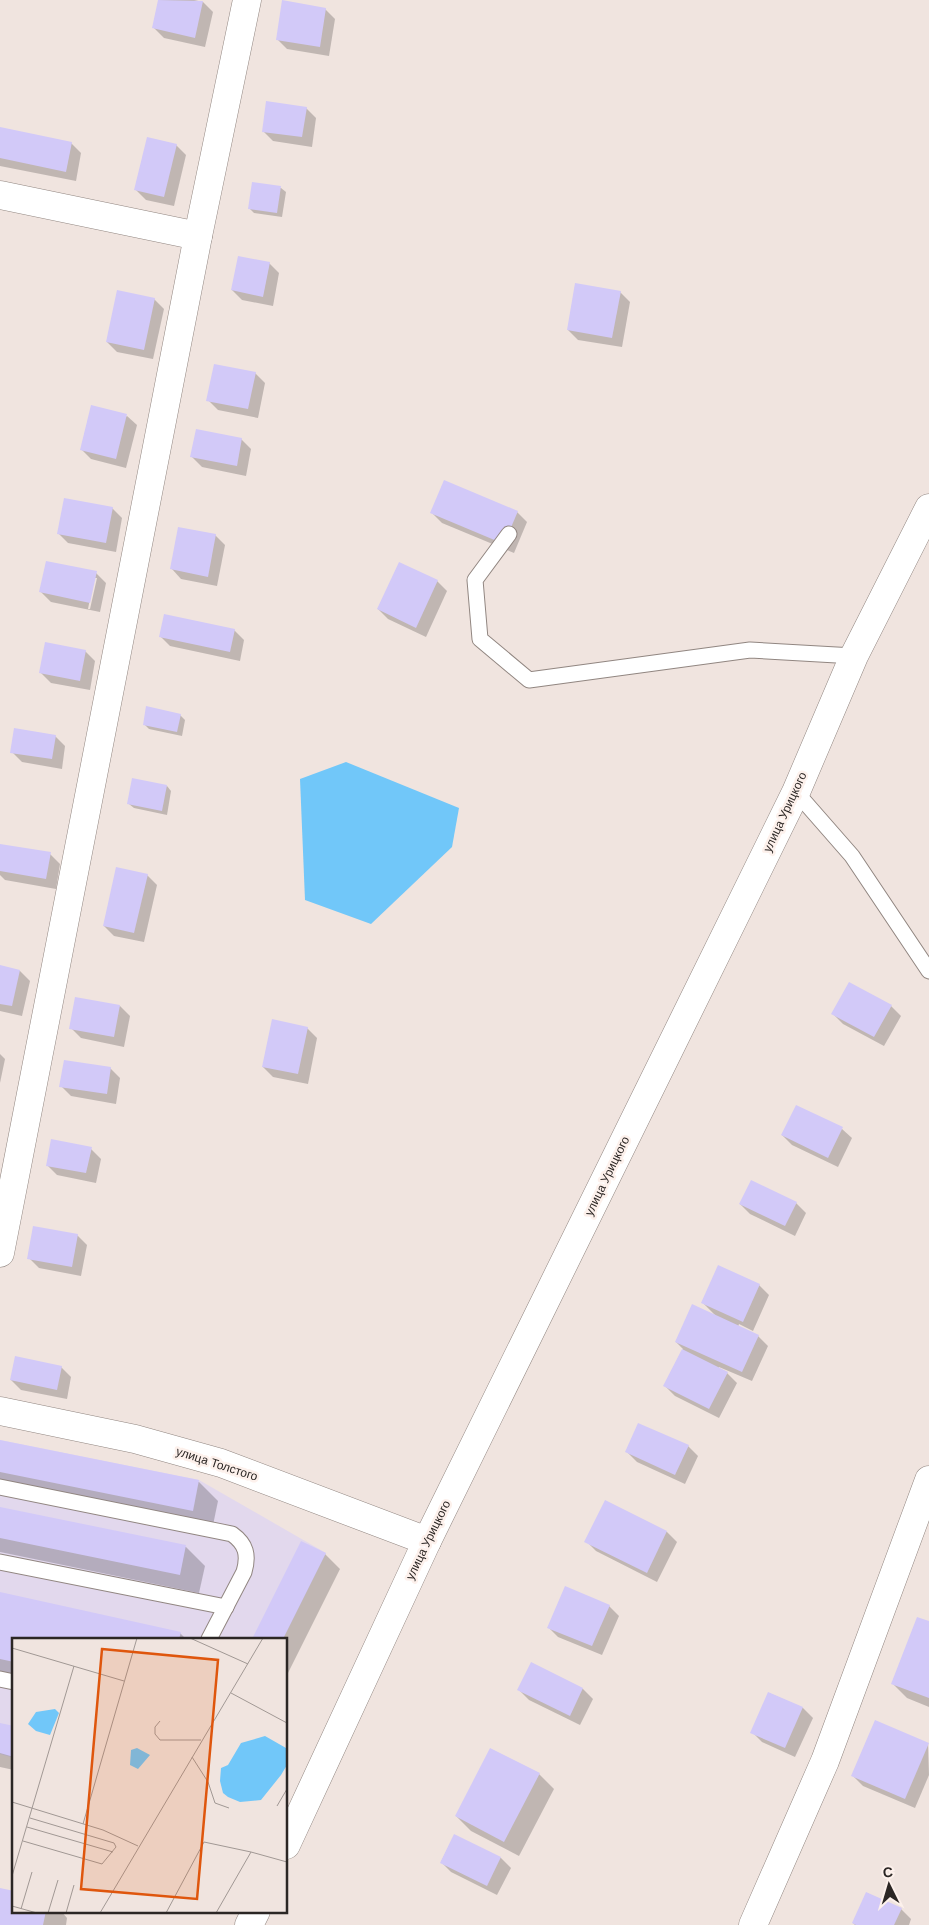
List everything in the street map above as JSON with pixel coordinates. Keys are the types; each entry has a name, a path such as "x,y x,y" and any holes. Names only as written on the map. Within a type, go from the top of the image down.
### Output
{"street":[{"path":"0,1253 198,236 247,0"},
{"path":"0,195 198,236"},
{"name":"улица Урицкого","path":"288,1841 427,1541 796,792 854,656 929,508"},
{"name":"улица Толстого","path":"0,1411 135,1439 221,1463 427,1541"},
{"path":"753,1925 825,1761 929,1480"},
{"path":"249,1925 256,1912"}],"lane":[{"path":"509,534 475,580 480,639 528,680 750,650 854,656"},
{"path":"796,792 852,856 929,971"},
{"path":"0,1487 232,1534 240,1540 246,1549 247,1562 211,1638"},
{"path":"0,1562 226,1608"}],"shaded area":[{"path":"0,1440 199,1480 326,1553 284,1638 12,1638 12,1757 0,1754"}],"water":[{"path":"346,762 459,808 452,847 371,924 305,900 300,779"}],"building":[{"path":"158,0 203,1 195,38 152,28"},
{"path":"282,0 326,8 320,47 276,40"},
{"path":"266,101 307,107 302,137 262,132"},
{"path":"0,127 72,142 66,172 0,158"},
{"path":"147,137 177,144 164,197 134,190"},
{"path":"252,182 281,186 277,213 248,209"},
{"path":"238,256 270,262 263,297 231,290"},
{"path":"575,283 621,291 612,338 567,330"},
{"path":"117,290 155,298 144,350 106,342"},
{"path":"214,364 256,372 248,409 206,401"},
{"path":"91,405 127,414 116,459 80,450"},
{"path":"196,429 242,438 237,466 190,457"},
{"path":"444,480 518,511 504,544 430,513"},
{"path":"64,498 113,507 106,543 57,534"},
{"path":"178,527 216,534 208,577 170,569"},
{"path":"46,561 97,571 90,603 39,592"},
{"path":"399,562 438,580 416,628 377,609"},
{"path":"164,614 235,629 230,652 159,637"},
{"path":"45,642 86,650 80,681 39,673"},
{"path":"146,706 181,714 177,732 143,725"},
{"path":"14,728 56,735 52,759 10,753"},
{"path":"132,778 167,785 162,811 127,804"},
{"path":"0,844 51,852 46,879 0,871"},
{"path":"116,867 148,874 134,933 103,926"},
{"path":"0,965 20,970 12,1006 0,1004"},
{"path":"849,982 892,1005 874,1037 831,1014"},
{"path":"75,997 120,1005 114,1037 69,1029"},
{"path":"272,1019 308,1027 298,1074 262,1067"},
{"path":"64,1060 111,1067 107,1094 59,1087"},
{"path":"796,1105 843,1127 828,1158 781,1135"},
{"path":"51,1139 92,1147 86,1173 46,1166"},
{"path":"751,1180 797,1202 785,1226 739,1204"},
{"path":"33,1226 78,1234 72,1267 27,1259"},
{"path":"718,1265 760,1284 743,1322 701,1303"},
{"path":"692,1304 759,1335 742,1372 675,1342"},
{"path":"682,1349 728,1372 709,1409 663,1386"},
{"path":"15,1356 62,1366 57,1390 10,1380"},
{"path":"638,1423 689,1445 675,1475 625,1452"},
{"path":"0,1440 199,1480 193,1511 0,1472"},
{"path":"605,1500 667,1531 647,1573 584,1542"},
{"path":"0,1507 186,1545 180,1575 0,1538"},
{"path":"301,1541 326,1553 284,1638 252,1638"},
{"path":"565,1586 610,1605 592,1646 547,1628"},
{"path":"0,1592 181,1632 179,1638 12,1638 12,1662 0,1659"},
{"path":"917,1617 929,1621 929,1698 891,1684"},
{"path":"531,1662 583,1688 570,1716 517,1690"},
{"path":"768,1692 803,1707 785,1748 750,1733"},
{"path":"875,1720 929,1743 905,1799 851,1776"},
{"path":"0,1723 12,1726 12,1756 0,1753"},
{"path":"490,1748 540,1773 504,1842 455,1816"},
{"path":"454,1834 501,1857 487,1886 440,1863"},
{"path":"0,1888 12,1891 12,1912 46,1912 43,1925 0,1925"},
{"path":"866,1892 902,1908 894,1925 856,1925 852,1923"}]}
